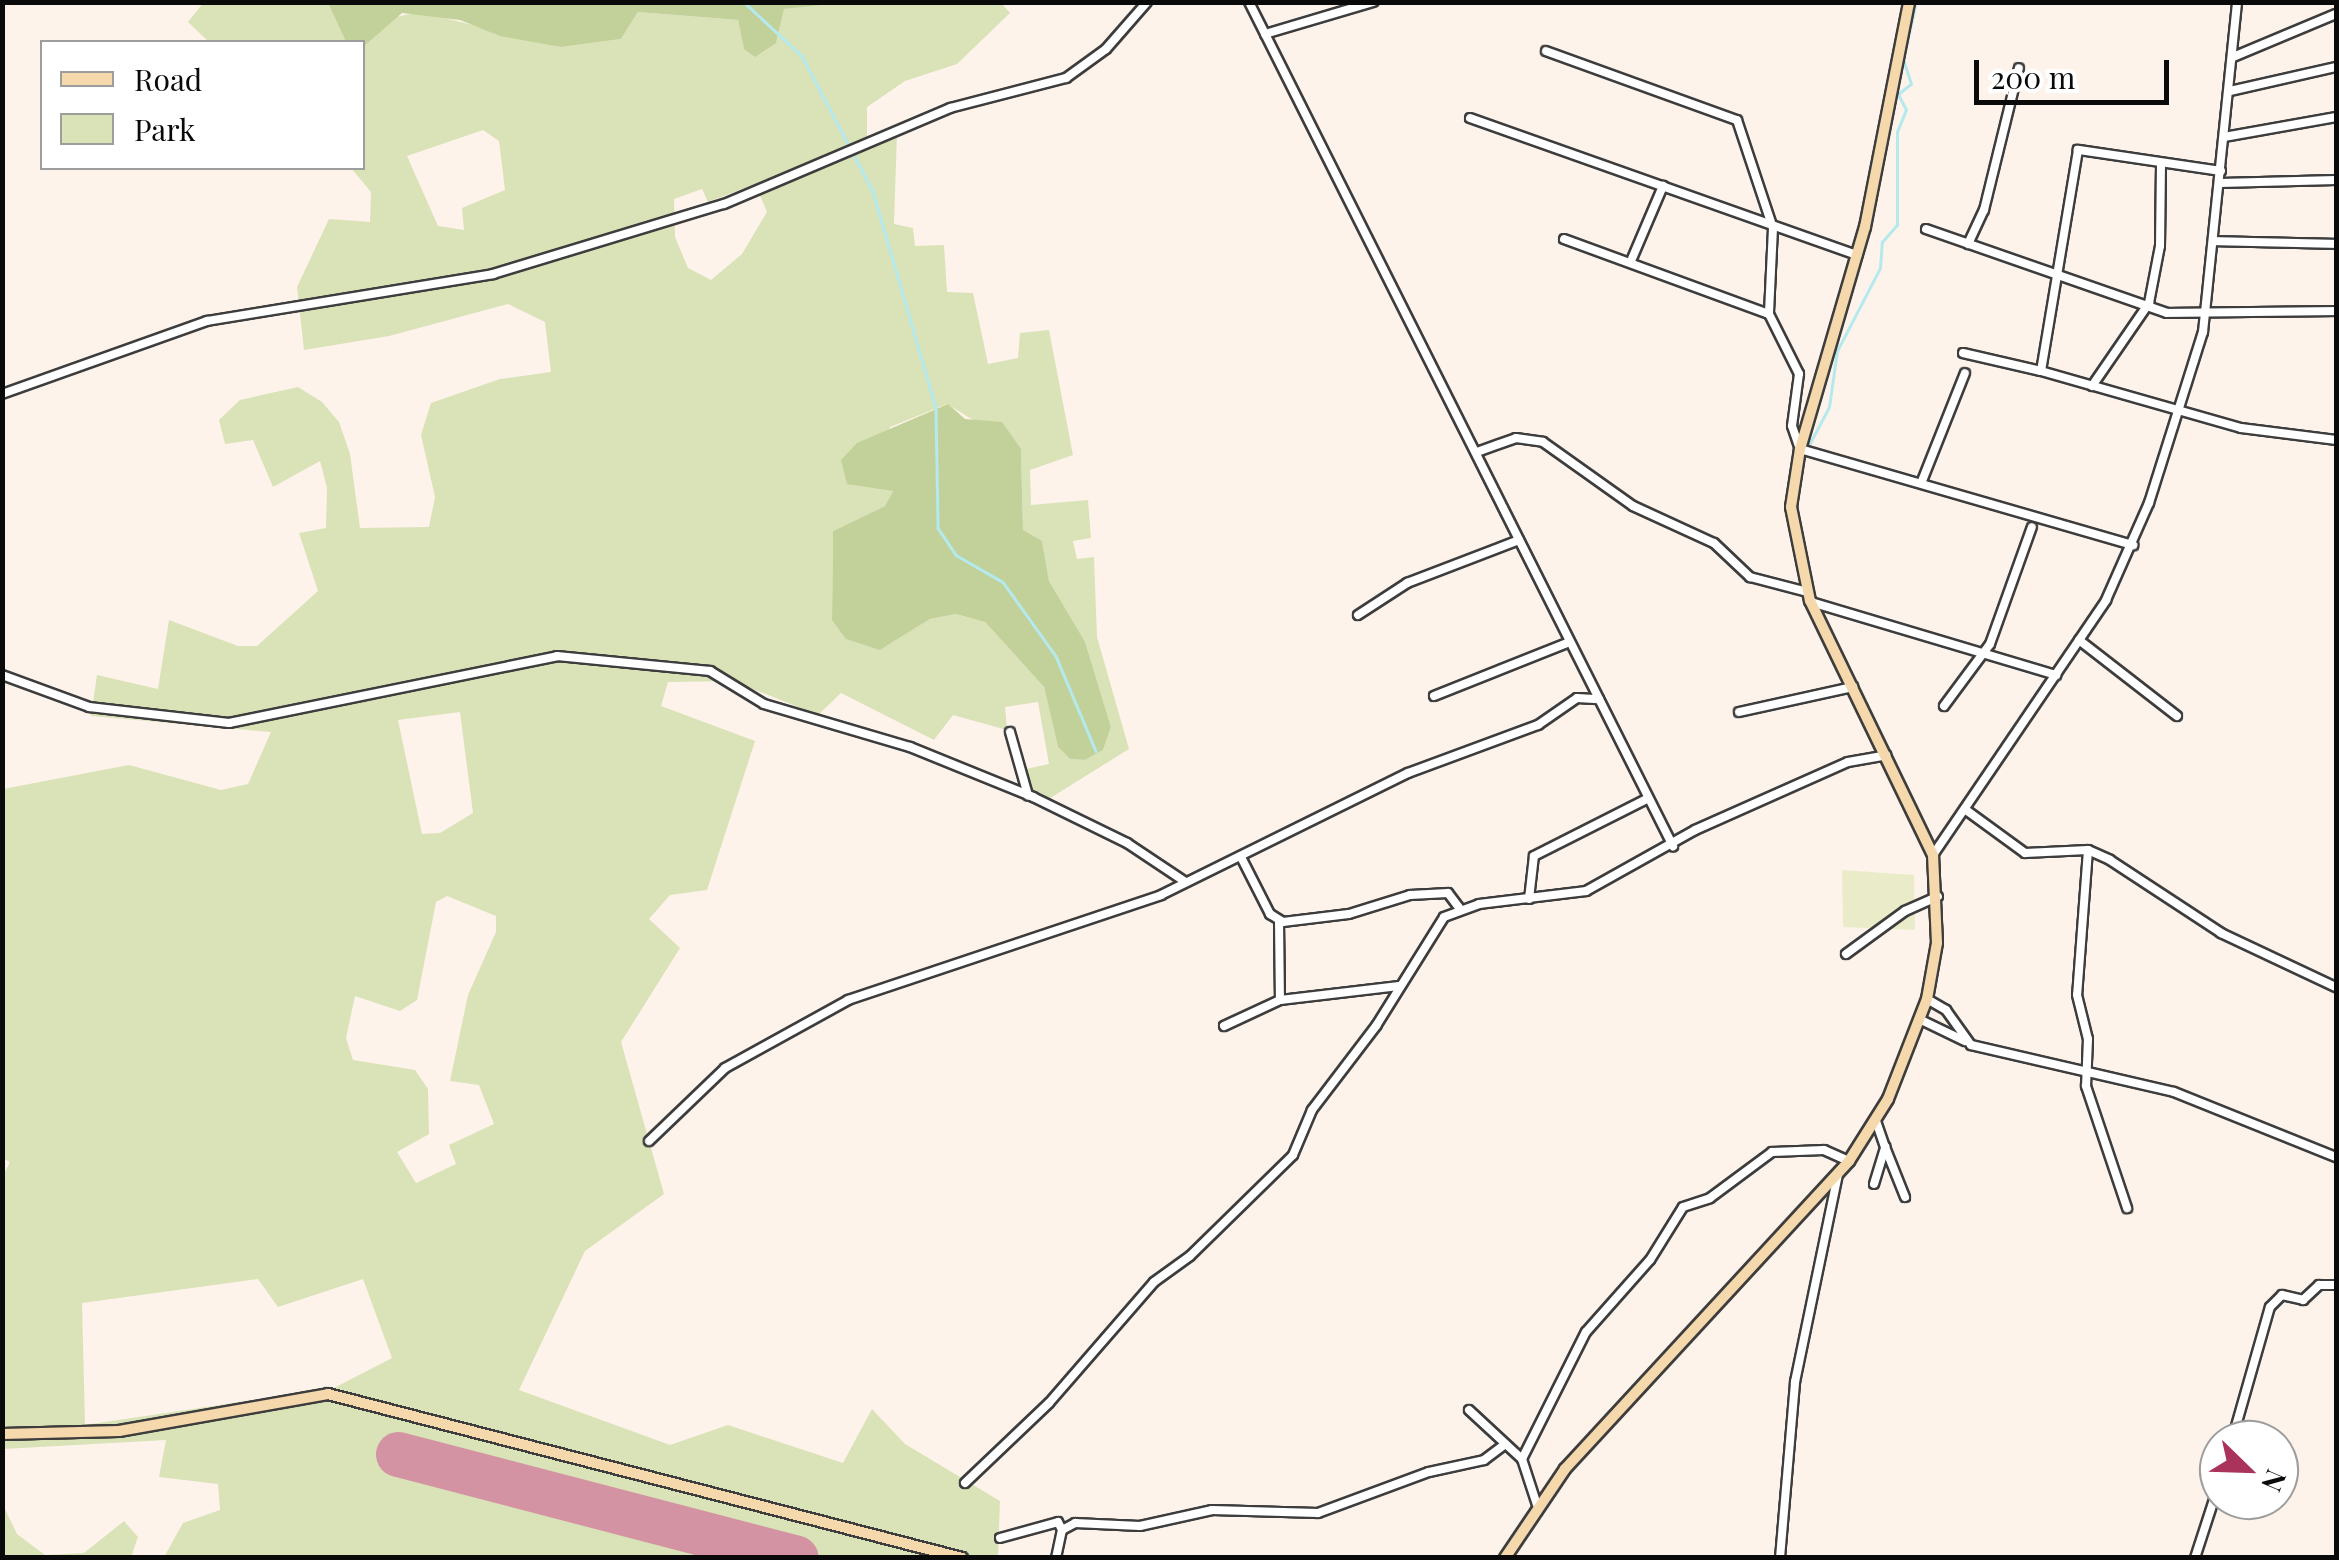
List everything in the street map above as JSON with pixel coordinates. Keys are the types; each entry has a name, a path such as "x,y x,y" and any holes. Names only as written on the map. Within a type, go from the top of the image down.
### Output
{"main road":[{"path":"1505,1558 1537,1504 1838,1175 1876,1121 1927,999 1938,896 1933,855 1809,596 1791,506 1857,255 1908,2"},
{"path":"2,1434 120,1432 328,1394 962,1558"}],"street":[{"path":"2,394 207,321 493,274 724,204 950,108 1066,78 1106,49 1148,2"},
{"path":"1249,2 1672,846"},
{"path":"1266,34 1373,2"},
{"path":"1933,855 2079,640 2133,545 2205,317 2237,2"},
{"path":"2233,56 2336,14"},
{"path":"1546,51 1736,120 1773,228 1769,314 1799,374 1792,426 1805,451 2133,545"},
{"path":"2230,91 2336,67"},
{"path":"1968,244 1984,210 2019,68"},
{"path":"2224,136 2336,117"},
{"path":"1470,118 1857,255"},
{"path":"2041,371 2078,150 2221,171"},
{"path":"2092,386 2142,305 2149,303 2160,246 2161,163"},
{"path":"2220,183 2336,180"},
{"path":"1630,261 1663,186"},
{"path":"1926,229 2142,305 2205,317 2336,311"},
{"path":"1564,239 1769,314"},
{"path":"2214,241 2336,244"},
{"path":"1963,353 2041,371 2240,428 2336,440"},
{"path":"1922,482 1964,373"},
{"path":"1476,452 1516,438 1543,442 1632,506 1714,542 1750,576 2056,674"},
{"path":"1944,706 1984,654 2032,527"},
{"path":"1358,615 1407,582 1519,540"},
{"path":"2079,640 2177,716"},
{"path":"1434,696 1570,642"},
{"path":"2,676 89,706 229,723 528,660 600,656 710,671 764,704 910,747 1028,796 1127,843 1184,881"},
{"path":"1740,712 1854,688"},
{"path":"649,1141 725,1068 848,1000 1160,895 1408,773 1538,724 1577,698 1599,700"},
{"path":"1010,732 1028,796"},
{"path":"965,1483 1049,1403 1154,1282 1190,1256 1293,1155 1312,1110 1439,923 1461,910 1586,891 1695,830 1848,762 1886,756"},
{"path":"1529,898 1534,856 1647,799"},
{"path":"1966,810 2025,853 2088,850 2221,934 2336,987"},
{"path":"2088,850 2076,995 2088,1039 2085,1069 2090,1108 2127,1208"},
{"path":"1242,858 1279,921 1280,1000"},
{"path":"1279,921 1350,914 1410,895 1448,894 1461,910"},
{"path":"1846,954 1904,911 1938,896"},
{"path":"1224,1026 1280,1000 1399,986"},
{"path":"1927,999 1946,1010 1964,1041"},
{"path":"1919,1018 1964,1041 2199,1100 2336,1157"},
{"path":"1876,1121 1905,1197"},
{"path":"1874,1184 1884,1148"},
{"path":"1522,1459 1586,1332 1650,1260 1683,1207 1710,1198 1772,1152 1824,1150 1849,1160"},
{"path":"1780,1558 1796,1382 1838,1175"},
{"path":"2238,1420 2270,1308 2282,1296 2303,1300 2319,1285 2336,1285"},
{"path":"1469,1410 1522,1459 1537,1504"},
{"path":"1062,1530 1076,1524 1140,1526 1212,1510 1337,1510 1429,1472 1484,1460 1504,1444"},
{"path":"2196,1558 2208,1520"},
{"path":"1000,1538 1058,1522 1062,1530 1056,1558"}],"green space":[{"path":"839,2 1001,3 1010,13 957,64 905,81 867,107 867,145 897,132 894,224 913,228 915,246 944,245 947,292 973,293 988,364 1018,358 1020,333 1049,330 1073,455 1030,470 1031,505 1088,500 1091,538 1073,541 1077,559 1094,557 1097,637 1129,749 1047,800 1032,794 1026,769 1049,764 1038,702 1005,707 1007,730 953,715 934,740 841,693 818,715 733,681 668,682 661,706 755,741 707,890 670,895 649,919 680,948 621,1042 664,1194 585,1251 519,1390 670,1445 728,1425 843,1463 872,1409 905,1444 1000,1501 998,1557 164,1557 183,1523 220,1510 218,1484 159,1477 166,1440 3,1449 2,1178 10,1162 2,1158 3,789 129,765 221,790 248,784 271,732 91,716 97,675 158,689 169,620 238,646 257,646 318,591 299,533 326,528 327,488 320,461 273,487 253,440 225,444 219,420 240,400 298,387 322,402 339,422 350,454 360,528 429,527 435,497 421,435 431,403 500,379 551,372 545,322 508,304 389,336 304,350 297,287 329,219 370,222 371,192 353,170 365,170 365,45 391,18 420,12 561,47 621,39 638,12 738,20 744,48 776,42 784,9","holes":["483,130 499,141 505,190 462,208 464,230 438,226 407,156","755,184 767,212 742,254 711,280 688,268 675,237 674,199 702,189 708,202","947,404 1021,449 1023,531 1042,542 1049,581 1085,643 1111,727 1103,750 1085,760 1070,759 1058,747 1044,687 985,622 956,614 930,619 880,650 832,620 833,531 885,506 893,491 873,485 890,427","460,712 473,813 440,833 422,834 398,720","447,896 496,916 496,932 468,995 450,1081 479,1085 494,1124 449,1145 456,1164 416,1183 397,1152 429,1134 428,1089 415,1070 353,1060 346,1038 355,996 400,1011 417,1000 436,902","258,1279 278,1307 363,1279 392,1358 334,1388 85,1425 82,1303"]},
{"path":"203,3 328,3 345,40 207,40 188,22"},
{"path":"328,3 839,3 784,9 776,43 755,57 744,49 738,20 638,12 621,39 561,47 500,36 460,20 402,13 365,45 365,40 345,40"},
{"path":"948,404 965,419 1002,422 1021,449 1023,530 1042,541 1049,581 1085,642 1111,727 1103,750 1085,760 1070,759 1058,747 1044,687 985,622 956,614 930,619 880,650 846,639 832,620 833,531 885,506 893,491 847,484 841,460 857,443"},
{"path":"1842,870 1914,875 1915,930 1843,927"},
{"path":"2,1503 17,1534 45,1555 84,1553 124,1521 138,1537 131,1557 3,1557"}],"waterway":[{"path":"744,2 802,56 873,191 936,408 938,528 956,555 1003,582 1056,656 1096,751"},
{"path":"1808,447 1829,407 1837,351 1880,268 1882,242 1897,225 1897,132 1906,110 1898,94 1911,84 1903,59 1916,2"}],"runway":[{"path":"398,1454 796,1558"}]}
